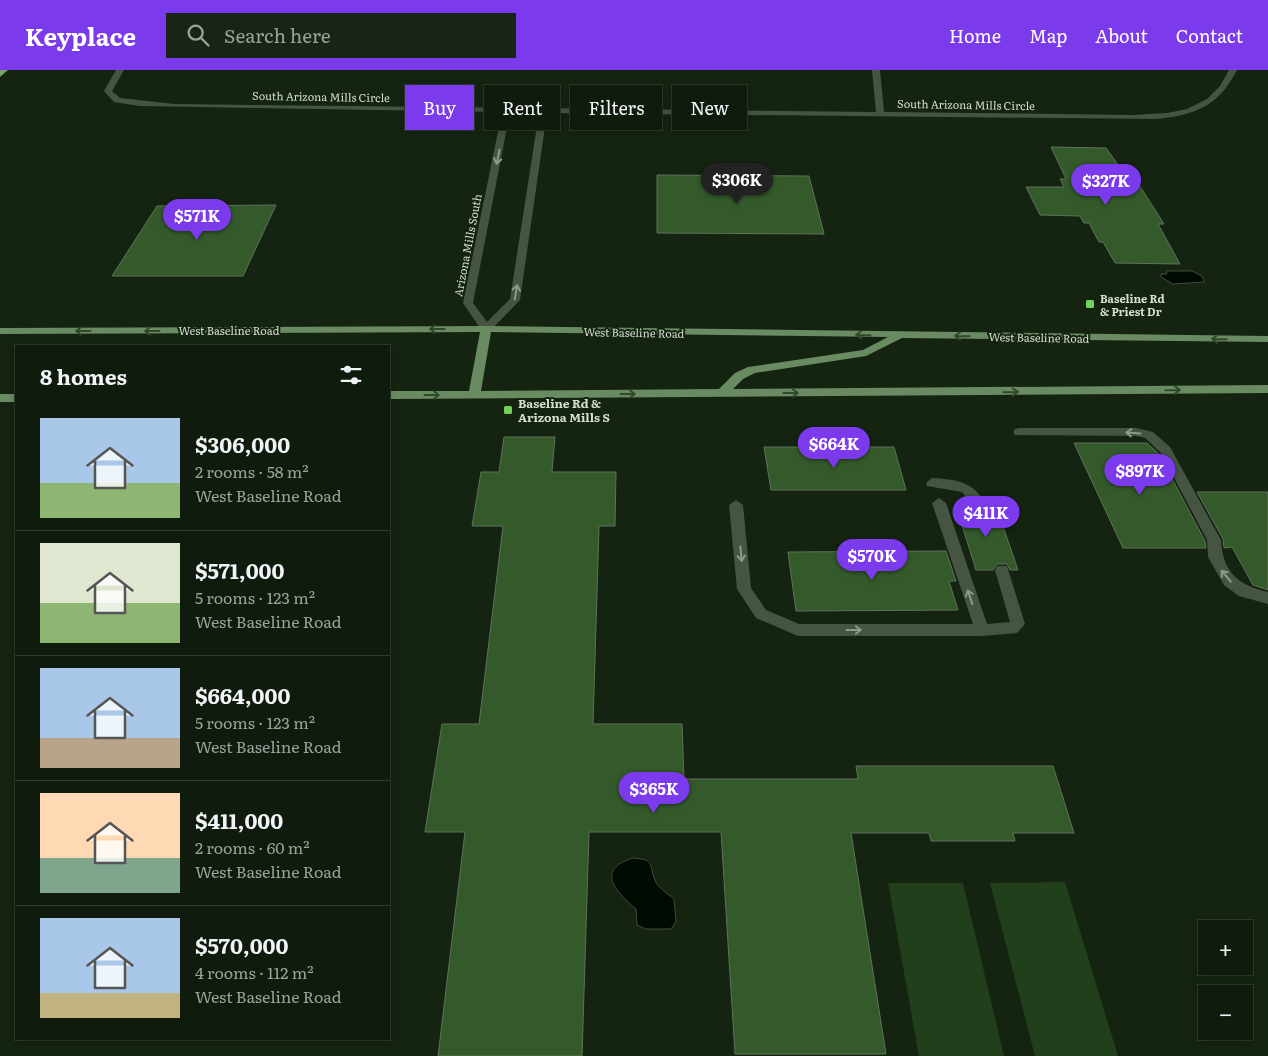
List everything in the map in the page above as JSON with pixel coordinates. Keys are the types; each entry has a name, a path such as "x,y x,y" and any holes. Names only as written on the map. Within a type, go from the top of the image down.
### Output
{"highway":[{"path":"0,74 4,70"}],"main road":[{"name":"West Baseline Road","path":"0,331 486,329 899,336 1268,339"},
{"path":"474,395 486,329"},
{"path":"722,393 740,376 752,370 866,353 899,336"},
{"path":"390,395 1268,389"},
{"path":"0,398 15,398"}],"lane":[{"name":"South Arizona Mills Circle","path":"120,70 108,91 117,100 139,104 484,109"},
{"path":"876,70 880,114"},
{"name":"South Arizona Mills Circle","path":"560,110 1155,116 1184,112 1208,102 1218,94 1234,70"},
{"name":"Arizona Mills South","path":"486,329 468,303 503,130"},
{"path":"486,329 515,300 540,130"},
{"path":"1019,432 1136,432 1149,435 1166,450 1210,532 1214,540 1215,557 1221,571 1229,581 1244,592 1268,598"},
{"path":"932,483 968,488 975,495 980,506"},
{"path":"939,502 982,630"},
{"path":"736,505 744,589 761,614 798,630 1012,629 1018,624 1002,570"}],"green space":[{"path":"1065,882 1118,1056 1035,1056 990,883"},
{"path":"888,883 963,883 1004,1056 919,1056"}],"shaded area":[{"path":"1166,271 1192,271 1202,276 1204,282 1173,284 1161,277 1161,274 1167,274"},
{"path":"633,858 645,860 650,864 656,883 674,899 676,922 671,929 646,929 637,925 636,909 616,889 612,875 614,869 621,863"}],"building":[{"path":"1051,147 1106,148 1129,180 1136,180 1164,224 1158,224 1180,264 1115,263 1103,242 1099,242 1089,223 1084,223 1080,216 1040,215 1026,187 1064,187 1060,179 1066,179"},
{"path":"657,175 809,176 824,234 657,233"},
{"path":"276,205 243,276 112,276 157,206"},
{"path":"504,437 555,437 552,472 616,472 615,526 599,526 593,724 682,724 684,779 858,779 856,766 1053,766 1074,833 1013,833 1015,841 931,841 929,833 851,833 886,1054 735,1054 721,832 589,832 582,1056 438,1056 465,832 425,832 442,724 479,724 503,526 472,526 481,472 499,472"},
{"path":"1074,443 1147,443 1159,454 1205,541 1206,548 1123,548"},
{"path":"764,447 894,447 906,490 771,490"},
{"path":"1197,492 1268,492 1268,590 1253,585 1232,547 1224,548 1223,539"},
{"path":"956,506 970,506 975,511 985,511 989,506 996,506 1018,570 1010,570 1007,564 997,564 993,570 976,570"},
{"path":"946,551 956,581 949,581 958,610 796,611 788,552"}],"place":[{"name":"Baseline Rd & Priest Dr","path":"1090,304"},
{"name":"Baseline Rd & Arizona Mills S","path":"508,410"}]}
